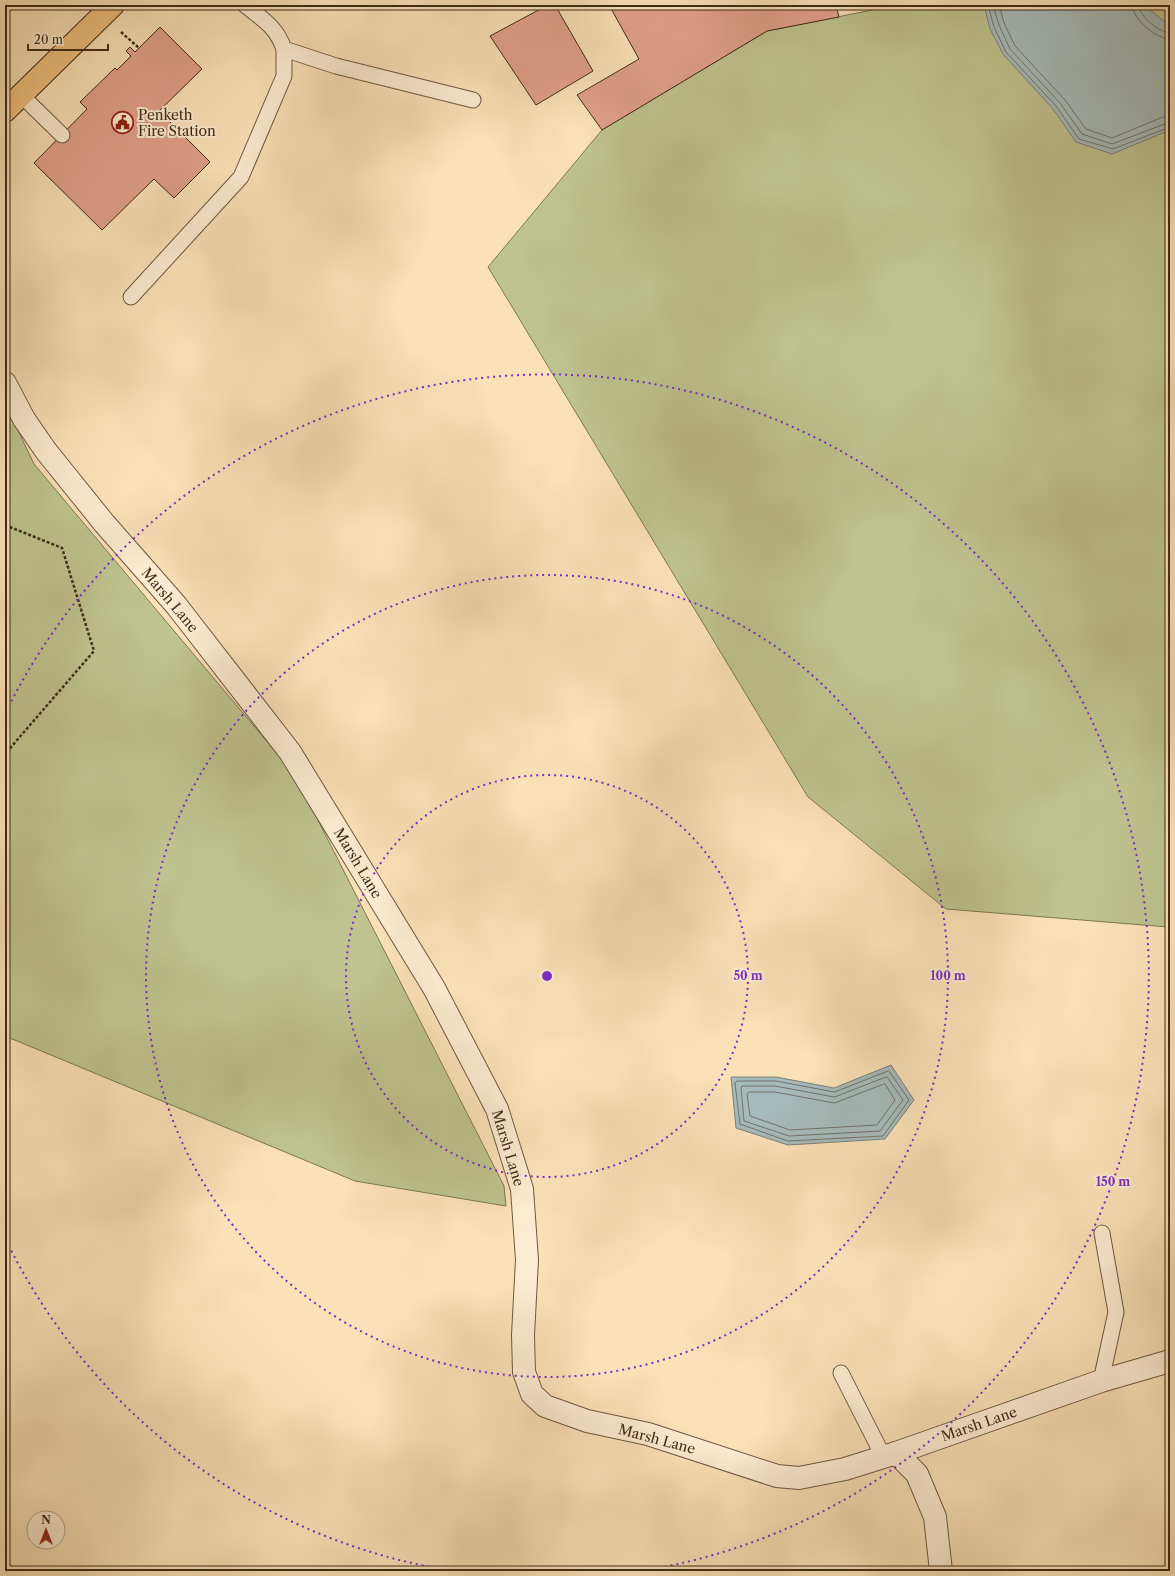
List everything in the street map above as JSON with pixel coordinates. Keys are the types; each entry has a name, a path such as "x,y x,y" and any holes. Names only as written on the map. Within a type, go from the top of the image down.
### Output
{"main road":[{"path":"5,111 113,5"}],"street":[{"name":"Marsh Lane","path":"5,382 24,419 46,451 104,523 176,606 290,752 446,1009 497,1109 522,1189 527,1260 523,1335 524,1372 532,1394 545,1406 587,1421 648,1434 777,1476 799,1478 845,1469 1101,1381 1170,1361"},
{"path":"889,1455 917,1474 935,1517 941,1571"}],"lane":[{"path":"131,297 241,177 284,76 284,49 279,36 270,25 245,5"},
{"path":"284,49 336,66 473,100"},
{"path":"21,95 62,135"},
{"path":"1101,1381 1116,1312 1102,1233"},
{"path":"841,1373 889,1455"}],"path":[{"path":"119,30 139,48"},
{"path":"5,525 62,548 94,651 5,754"}],"green space":[{"path":"897,5 1170,5 1170,927 946,909 808,797 488,267 602,130 767,31"},
{"path":"5,403 34,464 295,775 504,1186 506,1206 355,1181 5,1036"}],"water":[{"path":"984,5 1146,5 1167,24 1170,24 1170,130 1112,154 1076,142 1053,109 1003,54 990,29"},
{"path":"891,1065 914,1100 885,1139 788,1145 736,1128 731,1077 776,1077 834,1088"}],"building":[{"path":"548,5 555,5 593,71 536,105 490,36"},
{"path":"609,5 836,5 839,17 767,31 602,130 577,95 639,59"},
{"name":"Penketh Fire Station","path":"160,27 202,69 159,111 210,162 174,198 154,179 102,230 34,163 87,109 80,102 115,68 117,70 131,56 126,51 130,47 135,52"}],"place":[{"name":"Penketh Fire Station","path":"122,123"}]}
